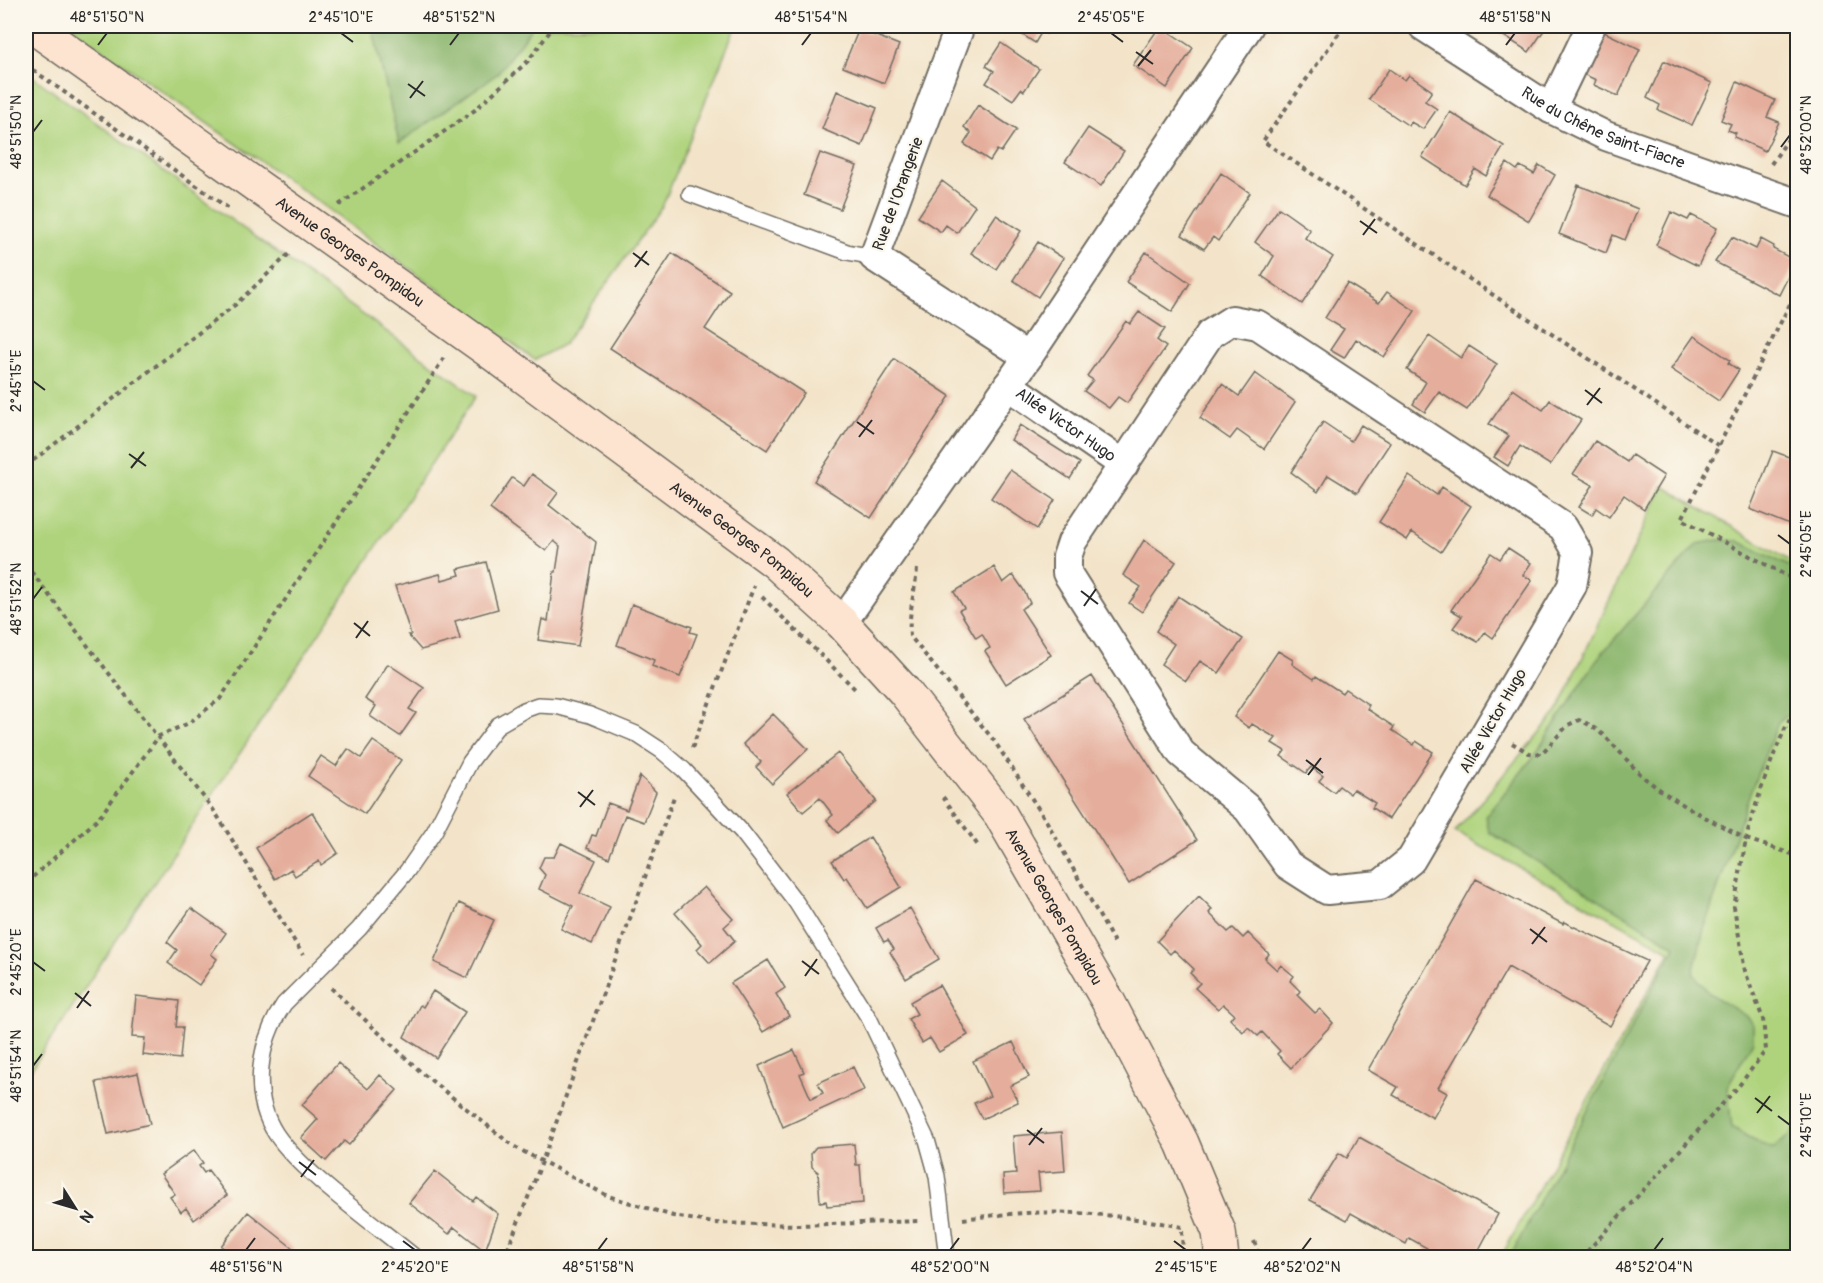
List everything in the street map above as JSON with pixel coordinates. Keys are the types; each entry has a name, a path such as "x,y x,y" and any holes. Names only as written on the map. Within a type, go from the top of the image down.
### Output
{"main road":[{"name":"Avenue Georges Pompidou","path":"32,26 486,350 775,562 842,623 904,691 1000,814 1108,1001 1182,1143 1219,1232 1222,1257"}],"street":[{"name":"Rue de l'Orangerie","path":"960,26 874,258 1028,357"},
{"path":"842,623 1028,357 1249,26"},
{"name":"Rue du Chêne Saint-Fiacre","path":"1423,26 1551,109 1606,136 1647,152 1755,187 1797,204"},
{"path":"1551,109 1591,26"},
{"name":"Allée Victor Hugo","path":"1232,320 1258,325 1563,527 1578,554 1572,586 1411,860 1380,885 1327,890 1288,865 1248,809 1181,753 1067,573 1067,557 1072,542 1124,465 1210,334 1232,320"},
{"name":"Allée Victor Hugo","path":"1008,384 1124,465"}],"lane":[{"path":"690,194 847,252 874,258"},
{"path":"416,1257 317,1176 288,1148 268,1118 260,1069 269,1032 284,1004 359,929 407,871 434,832 483,741 498,725 538,705 556,706 591,715 636,734 662,751 684,770 742,832 796,902 870,1020 927,1140 937,1176 947,1257"}],"path":[{"path":"331,210 475,110 528,61 554,26"},
{"path":"1344,26 1263,141 1719,446"},
{"path":"26,65 236,213"},
{"path":"1755,187 1797,125"},
{"path":"284,247 300,258"},
{"path":"26,466 235,305 291,252"},
{"path":"1797,288 1682,519 1797,582"},
{"path":"435,352 453,364"},
{"path":"26,883 98,819 159,736 189,723 220,699 444,358"},
{"path":"504,1257 542,1162 752,588 775,562"},
{"path":"917,563 914,599 908,618 910,636 995,742 1047,822 1120,953"},
{"path":"26,565 215,812 314,973 451,1099 513,1146 608,1196 694,1221 799,1225 931,1221"},
{"path":"744,581 857,691"},
{"path":"1581,1257 1738,1087 1766,1050 1763,1019 1745,971 1734,907 1746,839 1758,793 1776,744 1797,702"},
{"path":"1489,730 1529,753 1541,754 1568,725 1579,720 1592,725 1647,780 1693,811 1746,839 1797,856"},
{"path":"942,796 982,850"},
{"path":"973,1217 1082,1211 1182,1228"},
{"path":"1179,1219 1182,1228 1183,1257"},
{"path":"1252,1236 1260,1257"}],"green space":[{"path":"69,26 736,26 663,205 564,344 535,360 316,200"},
{"path":"372,26 533,26 497,74 399,143"},
{"path":"26,72 476,396 26,1077"},
{"path":"1663,486 1797,565 1797,1172 1751,1257 1501,1257 1670,951 1455,832 1557,712"},
{"path":"1719,540 1738,541 1797,570 1797,708 1778,723 1751,790 1704,929 1693,973 1709,993 1746,1016 1753,1025 1753,1041 1727,1087 1732,1127 1756,1142 1774,1149 1797,1128 1797,1219 1791,1257 1510,1257 1675,946 1489,832 1486,816 1534,756 1598,658 1697,544"}],"building":[{"path":"1009,26 1051,26 1046,34 1042,31 1035,43"},
{"path":"1160,26 1193,48 1167,88 1133,65"},
{"path":"1488,26 1547,26 1529,52"},
{"path":"859,29 899,45 884,83 843,67"},
{"path":"1602,31 1640,49 1618,96 1594,85 1596,80 1583,74"},
{"path":"1001,43 1039,69 1024,91 1021,89 1013,100 986,83 994,71 986,66"},
{"path":"1664,61 1712,83 1692,125 1658,110 1660,105 1647,98"},
{"path":"1389,69 1405,80 1409,75 1432,91 1425,101 1437,109 1423,129 1411,122 1409,126 1369,99"},
{"path":"1737,82 1775,100 1767,117 1779,122 1765,151 1734,137 1736,133 1728,130 1731,124 1721,120"},
{"path":"837,91 877,108 862,146 822,129"},
{"path":"978,105 1016,130 1001,152 997,150 990,161 964,144 971,133 964,127"},
{"path":"1450,112 1504,146 1486,176 1475,169 1465,185 1422,157"},
{"path":"1088,128 1124,151 1101,186 1065,162"},
{"path":"820,153 857,166 840,209 804,195"},
{"path":"1507,163 1517,170 1520,166 1534,174 1539,165 1555,175 1529,221 1487,195"},
{"path":"1221,173 1250,193 1218,241 1213,237 1204,249 1182,235"},
{"path":"942,181 975,206 957,233 946,225 941,232 918,217"},
{"path":"1578,185 1638,209 1625,240 1613,235 1606,253 1559,234"},
{"path":"1279,208 1310,230 1305,238 1333,257 1302,304 1262,276 1274,256 1255,242"},
{"path":"1671,212 1688,220 1691,215 1717,228 1698,266 1656,245"},
{"path":"996,215 1021,231 996,269 971,253"},
{"path":"1732,237 1756,249 1761,239 1774,246 1773,249 1796,261 1779,295 1715,262"},
{"path":"1038,242 1063,258 1038,297 1013,280"},
{"path":"1146,252 1190,283 1172,312 1126,282"},
{"path":"672,253 730,291 705,329 804,393 767,450 610,348"},
{"path":"1347,283 1379,303 1387,292 1415,311 1384,357 1356,339 1344,358 1330,350 1344,329 1325,318"},
{"path":"1139,312 1165,329 1157,340 1166,347 1127,403 1118,397 1109,408 1084,391 1093,380 1087,376 1126,321 1130,324"},
{"path":"1429,336 1461,358 1469,346 1497,364 1467,410 1439,392 1425,412 1413,404 1426,382 1407,370"},
{"path":"1694,336 1730,360 1728,363 1739,370 1719,401 1671,369"},
{"path":"894,359 950,396 871,518 814,481"},
{"path":"1255,373 1295,402 1264,449 1237,430 1230,439 1200,418 1222,384 1239,396"},
{"path":"1513,389 1543,410 1550,400 1581,420 1550,465 1520,446 1508,466 1494,457 1509,436 1489,424"},
{"path":"1323,422 1351,441 1361,425 1390,443 1357,493 1328,475 1318,492 1291,472"},
{"path":"1020,425 1080,463 1070,479 1011,440"},
{"path":"1595,441 1627,462 1632,455 1664,476 1644,509 1624,495 1609,517 1596,508 1592,515 1579,507 1593,485 1573,474"},
{"path":"1773,451 1797,460 1797,511 1792,526 1750,509"},
{"path":"1010,470 1055,500 1037,529 991,498"},
{"path":"532,474 558,493 549,505 596,542 578,646 538,640 542,619 548,621 554,572 556,572 560,546 554,541 546,551 490,509 512,478 524,486"},
{"path":"1409,476 1437,495 1442,487 1471,506 1441,552 1412,532 1407,540 1379,522"},
{"path":"1144,540 1176,562 1142,612 1129,603 1141,587 1123,575"},
{"path":"1508,548 1531,563 1523,575 1532,580 1493,638 1485,632 1478,642 1453,628 1462,616 1451,610 1491,553 1500,559"},
{"path":"486,562 498,609 455,621 460,639 421,650 408,635 411,635 395,586 440,574 442,580 460,575 458,569"},
{"path":"994,567 1003,583 1013,575 1023,589 1030,603 1021,609 1051,655 1006,684 985,651 990,648 982,634 976,638 959,610 964,608 954,592"},
{"path":"1178,596 1243,639 1219,673 1200,661 1186,681 1161,664 1174,644 1156,631"},
{"path":"632,604 692,627 690,632 697,634 680,677 652,666 654,660 617,645"},
{"path":"1278,651 1293,660 1292,664 1314,679 1316,676 1342,693 1345,689 1369,705 1367,709 1394,727 1392,730 1414,745 1416,741 1433,752 1389,819 1372,808 1375,803 1353,789 1350,794 1339,786 1334,792 1319,781 1323,776 1311,767 1306,773 1281,756 1285,751 1272,743 1276,738 1252,724 1249,728 1234,717"},
{"path":"388,664 424,688 409,709 416,713 400,736 370,716 376,706 365,699"},
{"path":"1092,676 1197,840 1129,884 1024,719"},
{"path":"773,714 808,749 772,784 756,767 761,762 743,744"},
{"path":"373,741 401,760 365,814 308,776 321,756 336,766 348,749 361,758"},
{"path":"838,753 876,801 838,833 827,820 833,815 820,798 803,812 787,793"},
{"path":"640,776 656,792 644,822 625,815 609,858 587,848 592,835 596,836 608,803 627,810"},
{"path":"312,812 338,853 321,865 319,861 295,876 291,869 275,879 256,848"},
{"path":"870,837 901,887 867,908 847,877 844,879 832,861"},
{"path":"561,843 596,860 580,893 610,907 592,944 561,929 573,906 539,889 545,875 539,868 544,857 554,857"},
{"path":"1476,879 1563,924 1564,922 1647,961 1610,1026 1508,967 1438,1088 1447,1093 1433,1118 1393,1095 1398,1087 1368,1070"},
{"path":"704,887 733,919 724,927 735,941 710,963 697,949 702,944 675,913"},
{"path":"1199,896 1212,909 1209,913 1228,932 1233,928 1243,938 1248,933 1269,954 1265,959 1277,970 1281,965 1294,976 1290,981 1300,991 1297,995 1315,1013 1320,1009 1333,1023 1291,1068 1277,1054 1280,1051 1262,1032 1258,1036 1248,1027 1243,1032 1230,1019 1234,1014 1223,1004 1218,1009 1195,988 1200,983 1190,973 1194,969 1174,950 1170,954 1157,941"},
{"path":"459,903 494,920 467,978 434,962"},
{"path":"191,908 226,933 211,954 217,959 199,985 168,963 177,950 167,942"},
{"path":"910,908 939,959 906,979 890,952 894,949 888,940 884,942 876,928"},
{"path":"768,960 785,988 776,994 789,1016 763,1032 731,983"},
{"path":"939,985 968,1035 939,1052 930,1038 922,1043 908,1019 917,1014 910,1002"},
{"path":"433,991 465,1012 436,1058 404,1037 420,1005 423,1007"},
{"path":"136,996 179,1001 176,1027 183,1027 180,1059 143,1055 145,1038 132,1037"},
{"path":"1013,1042 1029,1077 1010,1086 1018,1102 982,1119 974,1103 990,1096 973,1061"},
{"path":"794,1050 804,1072 800,1074 811,1099 823,1093 818,1083 853,1067 864,1090 783,1127 759,1066"},
{"path":"338,1063 368,1089 380,1075 397,1090 349,1145 344,1141 326,1161 301,1138 318,1119 302,1105"},
{"path":"138,1073 150,1124 108,1134 96,1082"},
{"path":"1062,1132 1065,1171 1038,1173 1040,1191 1004,1193 1003,1175 1016,1174 1013,1136"},
{"path":"1359,1137 1498,1214 1475,1257 1431,1257 1424,1254 1427,1248 1409,1238 1406,1244 1351,1213 1347,1220 1310,1200 1339,1153 1347,1158"},
{"path":"854,1144 856,1165 860,1165 863,1203 827,1206 826,1201 820,1202 818,1172 812,1167 811,1153 816,1147"},
{"path":"194,1150 203,1163 199,1166 204,1173 208,1170 227,1195 194,1220 186,1208 181,1212 170,1197 175,1194 161,1174"},
{"path":"435,1171 473,1201 476,1197 498,1214 485,1251 454,1227 449,1234 409,1203"},
{"path":"248,1212 294,1249 287,1257 256,1255 235,1257 221,1246"}]}
